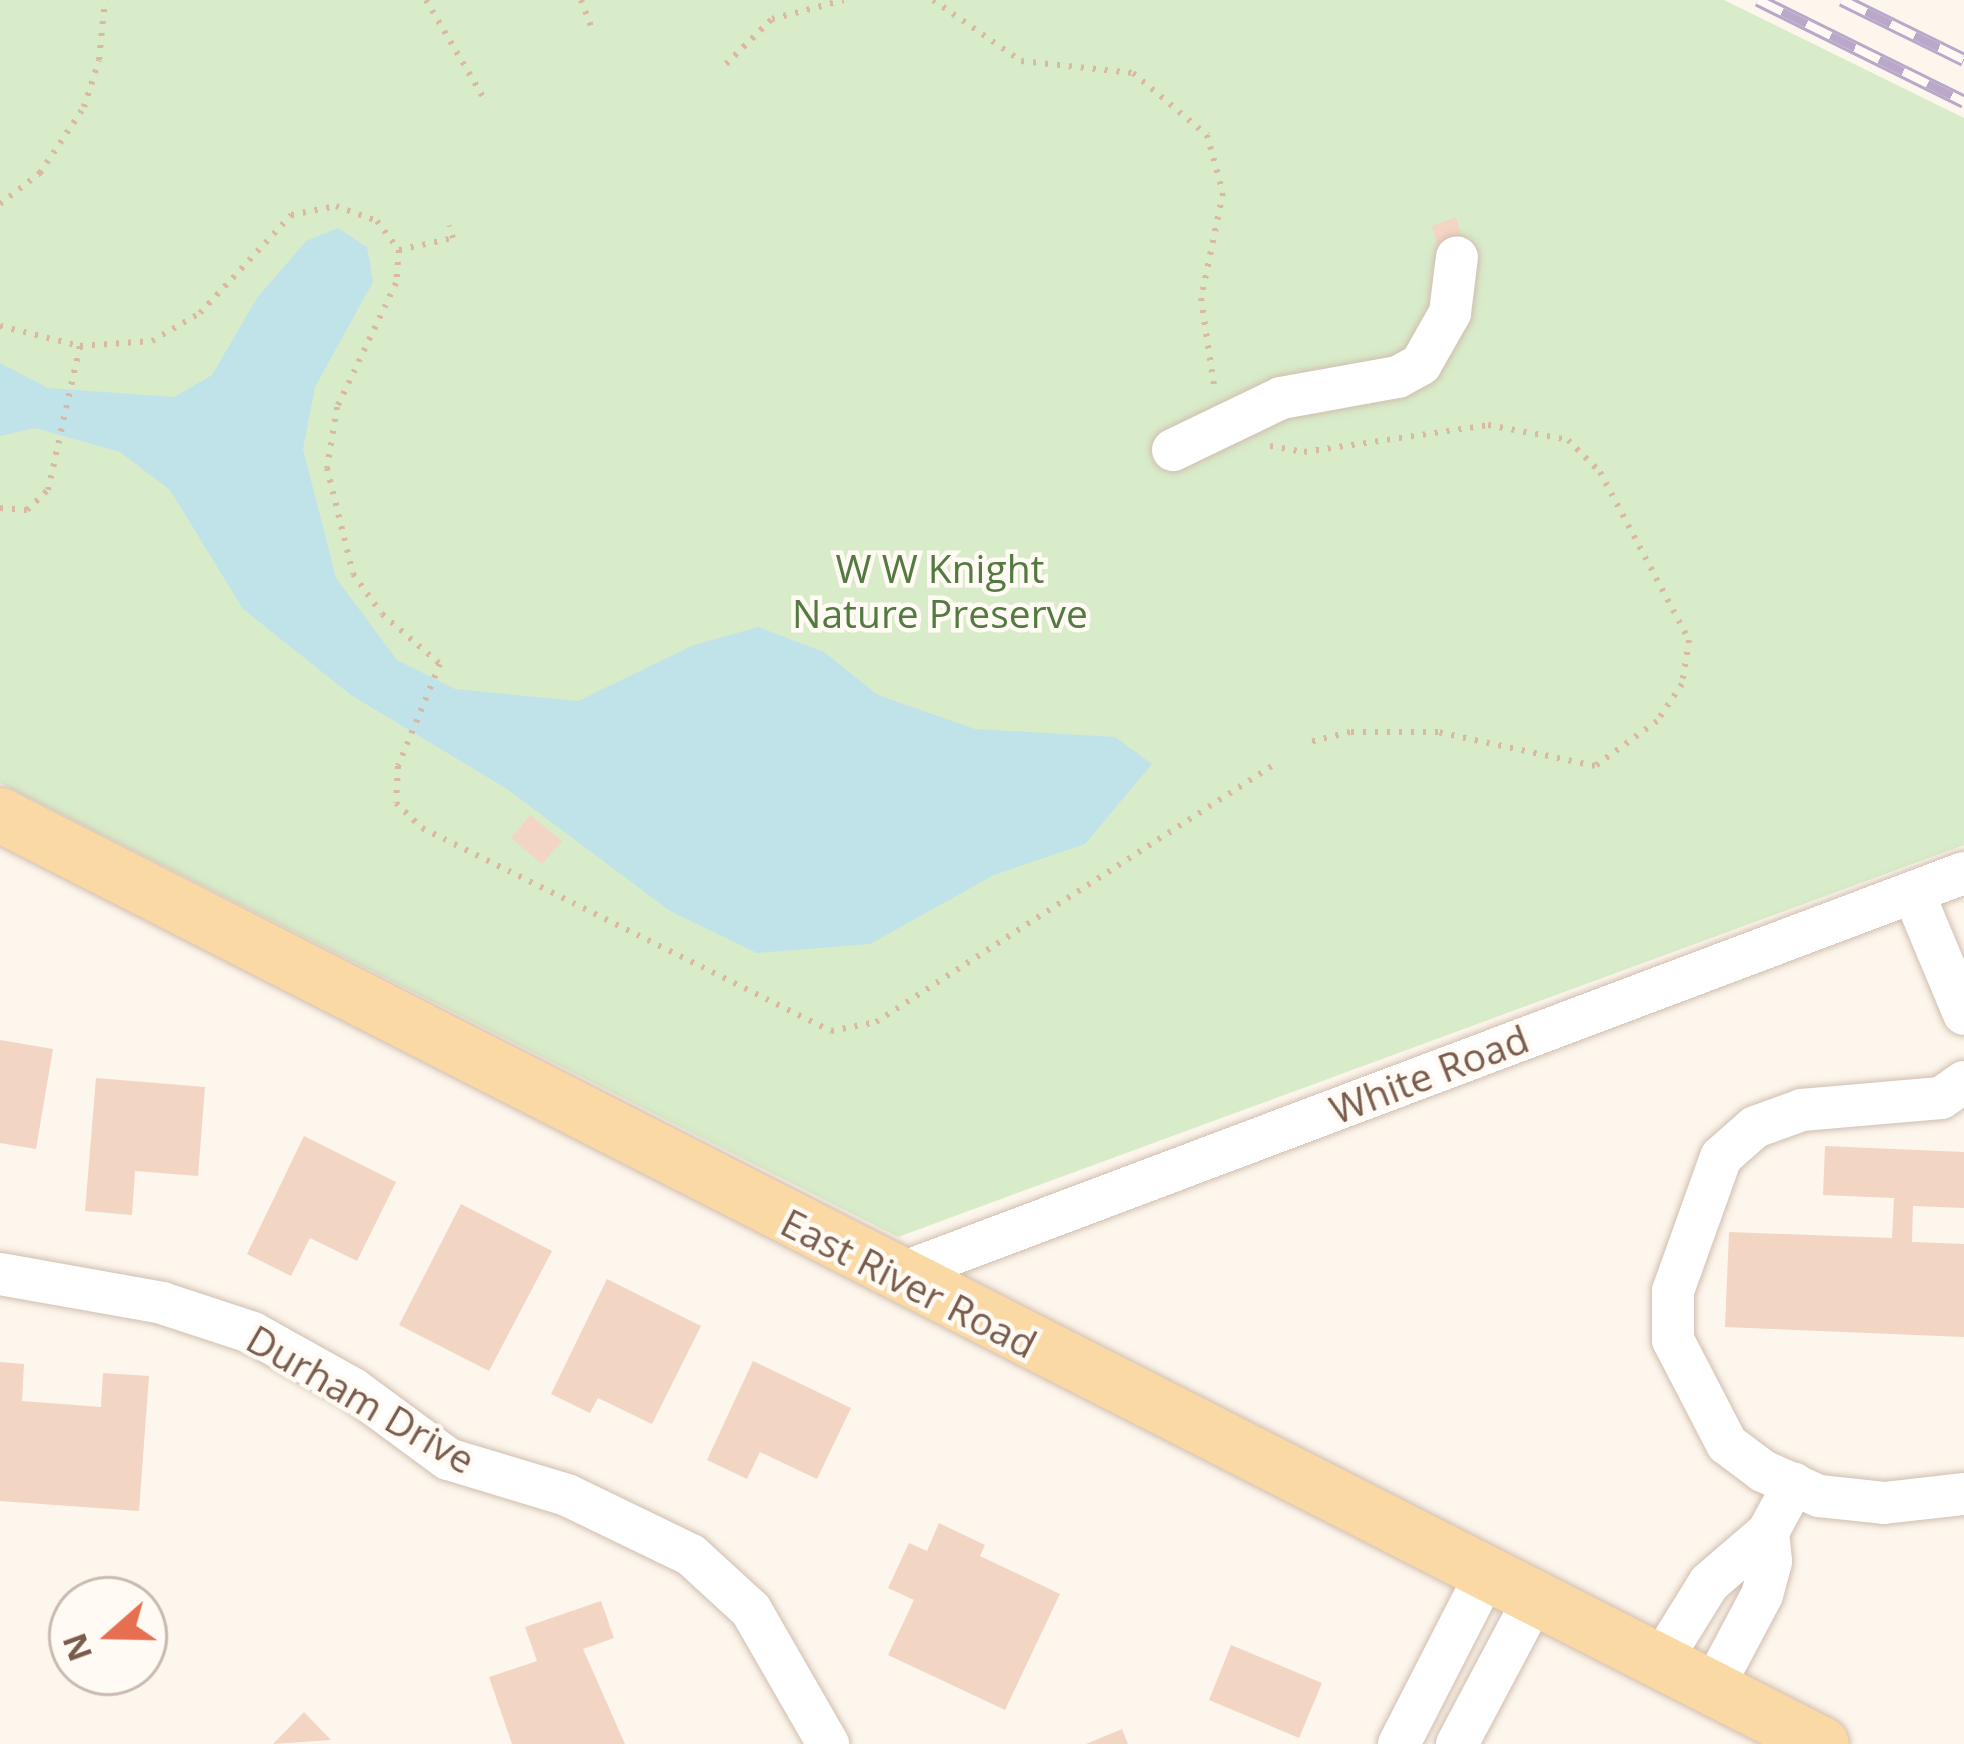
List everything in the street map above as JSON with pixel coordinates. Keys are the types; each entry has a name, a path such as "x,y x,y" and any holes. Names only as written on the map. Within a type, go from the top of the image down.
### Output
{"main road":[{"name":"East River Road","path":"0,814 894,1276 1822,1744"}],"street":[{"path":"1173,450 1233,418 1421,364 1450,313 1457,257"},
{"name":"White Road","path":"894,1276 1964,873"},
{"path":"1913,892 1964,1014"},
{"path":"1964,1082 1941,1097 1802,1111 1755,1127 1721,1157 1690,1228 1673,1292 1681,1360 1727,1444 1819,1496 1885,1503 1964,1494"},
{"name":"Durham Drive","path":"0,1274 162,1303 253,1333 352,1389 448,1459 567,1495 652,1533 722,1579 751,1610 828,1744"},
{"path":"1660,1662 1709,1583 1768,1532 1794,1484"},
{"path":"1712,1688 1762,1595 1771,1561 1768,1532"},
{"path":"1399,1744 1485,1576"},
{"path":"1457,1744 1533,1601"}],"path":[{"path":"0,204 40,173 84,107 100,60 105,0"},
{"path":"426,0 485,100"},
{"path":"581,0 592,28"},
{"path":"726,64 772,19 844,0"},
{"path":"933,0 1022,61 1133,74 1207,134 1223,193 1204,267 1202,340 1233,418 1255,440 1304,452 1488,425 1568,440 1600,472 1689,640 1682,684 1657,721 1595,766 1438,732 1350,732 1310,742"},
{"path":"0,326 80,346 124,347 177,329 304,209 354,210 387,230 399,250 396,283 338,407 327,468 353,574 382,614 440,664 392,791 411,822 849,1033 1271,766"},
{"path":"399,250 453,238 449,226"},
{"path":"0,508 16,513 39,503 61,447 80,346"}],"green space":[{"name":"W W Knight Nature Preserve","path":"0,0 1724,0 1964,118 1964,845 898,1237 0,783"}],"water":[{"path":"338,228 367,247 373,282 315,387 303,449 336,578 397,660 455,689 578,701 694,645 758,627 824,652 878,695 975,729 1115,737 1152,764 1085,844 994,875 870,944 757,953 670,911 507,789 351,695 243,609 170,490 120,452 35,428 0,436 0,363 48,388 174,397 212,375 257,298 306,241"}],"building":[{"path":"1456,217 1466,255 1442,261 1432,226"},
{"path":"530,815 562,841 542,864 511,838"},
{"path":"0,1040 53,1049 36,1149 0,1143"},
{"path":"96,1078 205,1087 198,1176 135,1171 132,1215 85,1211"},
{"path":"304,1136 396,1182 357,1261 310,1238 291,1276 247,1254"},
{"path":"1825,1146 1964,1152 1964,1208 1913,1206 1912,1242 1964,1244 1964,1337 1725,1327 1729,1232 1892,1238 1894,1198 1823,1195"},
{"path":"461,1204 552,1251 489,1371 399,1325"},
{"path":"607,1279 701,1326 652,1424 598,1398 590,1413 551,1394"},
{"path":"753,1361 851,1408 817,1479 760,1452 747,1479 707,1460"},
{"path":"0,1362 24,1364 22,1401 101,1407 103,1373 149,1376 139,1511 0,1501"},
{"path":"939,1523 985,1545 980,1556 1060,1594 1005,1710 888,1655 914,1600 888,1588 909,1543 927,1551"},
{"path":"601,1601 614,1638 583,1649 625,1744 512,1744 489,1677 537,1661 525,1627"},
{"path":"1231,1645 1322,1683 1299,1738 1209,1700"},
{"path":"304,1712 331,1740 273,1744"},
{"path":"1122,1729 1128,1744 1086,1744"}],"railway":[{"path":"1758,0 1964,102"},
{"path":"1842,0 1964,60"}]}
